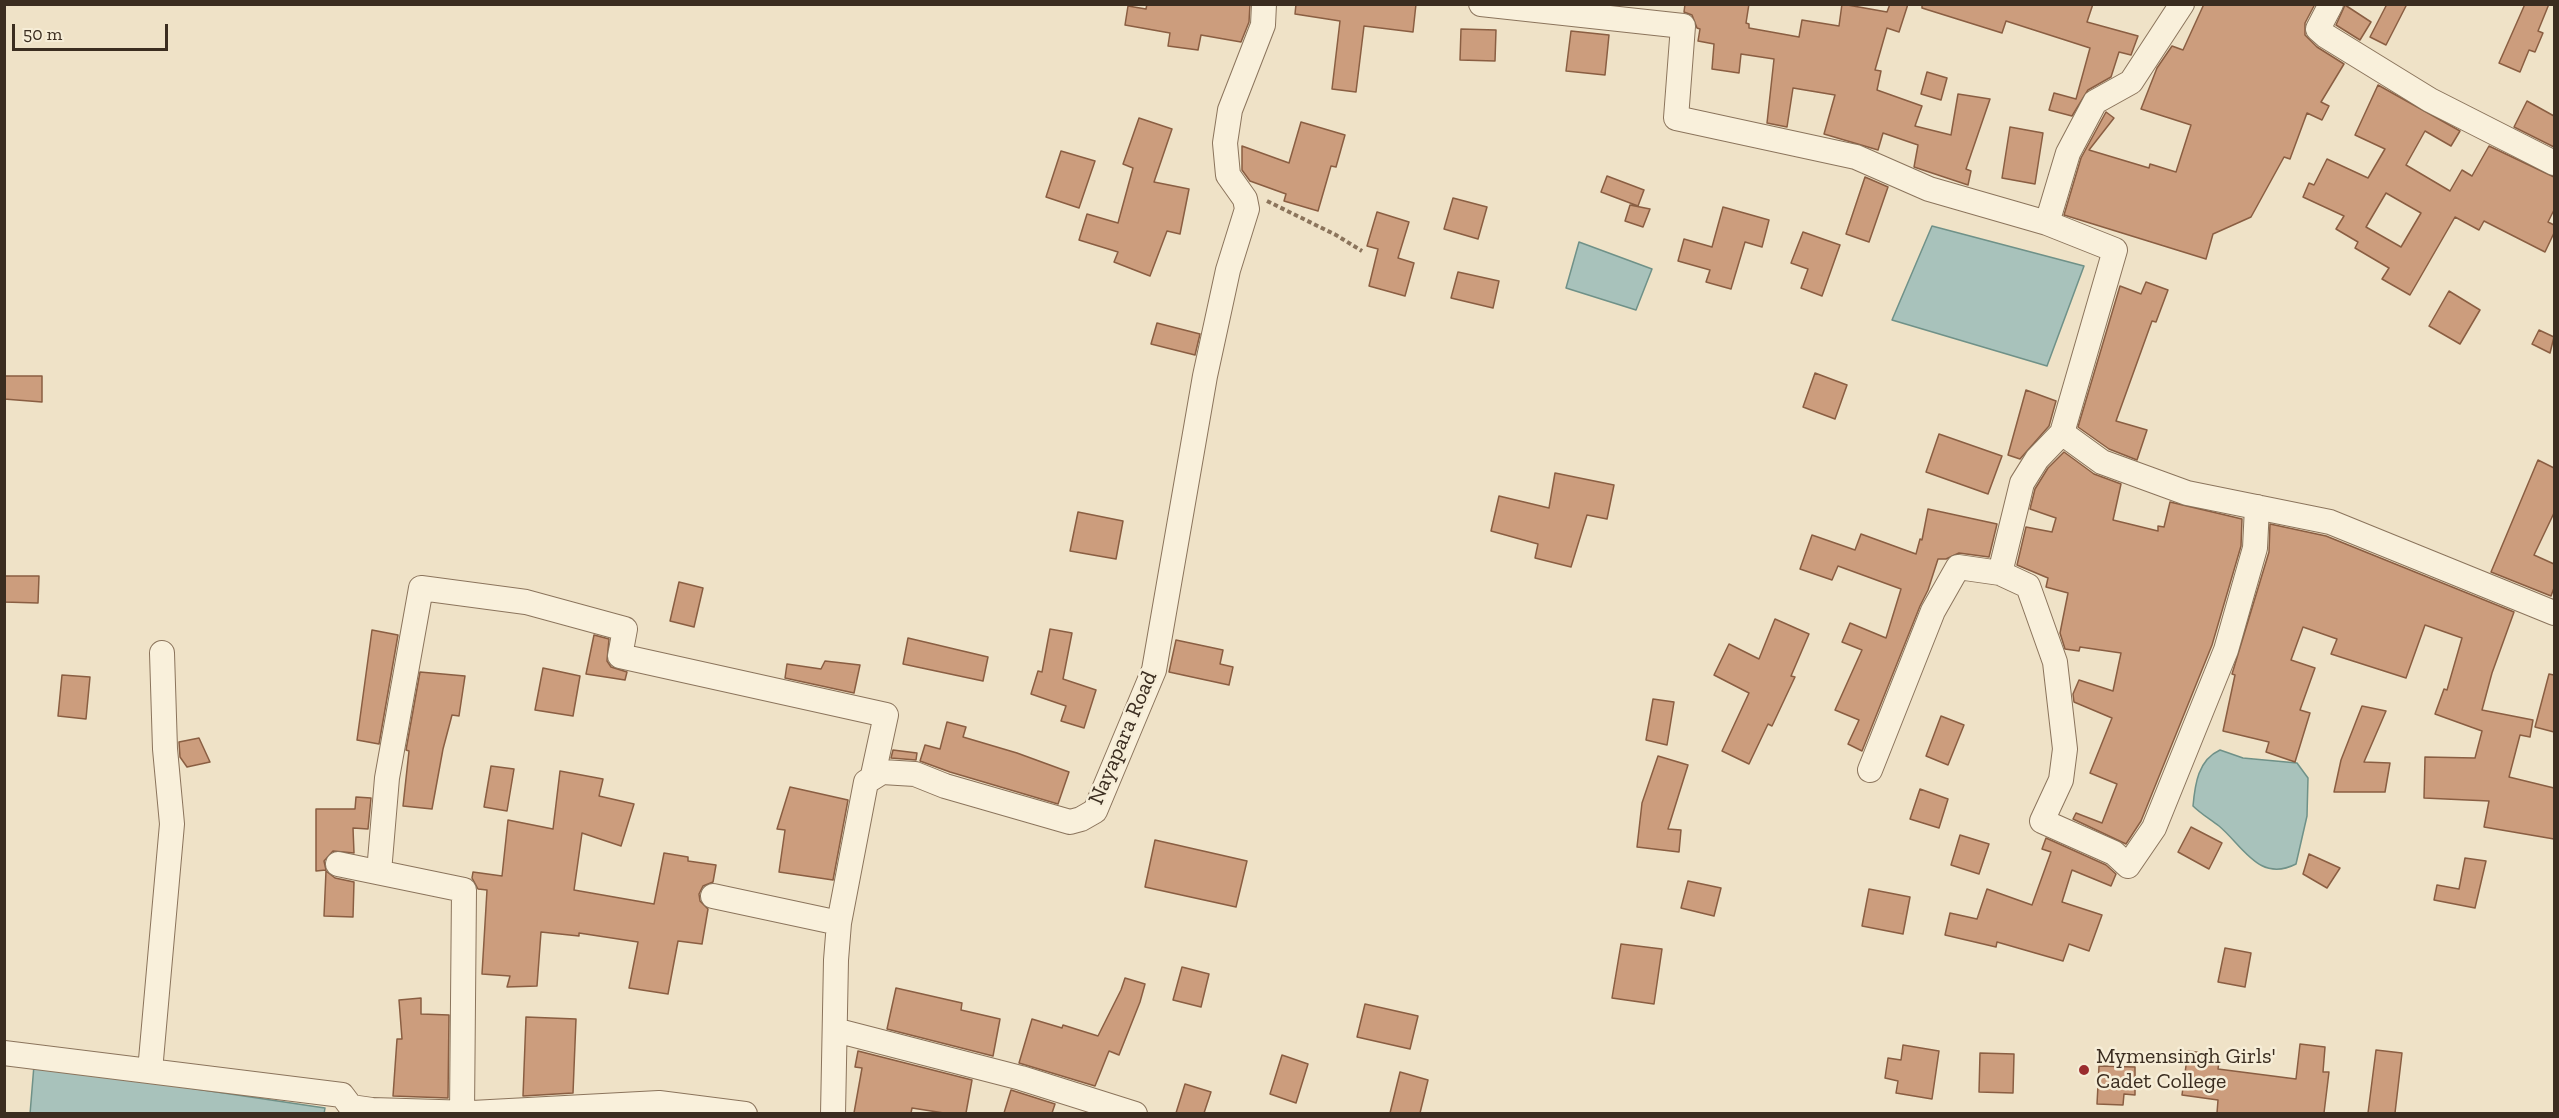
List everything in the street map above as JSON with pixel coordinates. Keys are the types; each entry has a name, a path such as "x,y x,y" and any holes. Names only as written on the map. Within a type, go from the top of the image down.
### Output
{"street":[{"path":"1256,204 1245,199 1228,175 1225,143 1230,110 1263,25 1264,4"},
{"path":"1481,4 1571,10 1683,26 1676,118 1856,157 1929,189 2046,223 2115,249 2062,433 2037,459 2022,483 2000,573"},
{"path":"2046,223 2067,153 2095,102 2131,82 2182,4"},
{"path":"2331,4 2318,29 2326,36 2430,100 2554,163"},
{"name":"Nayapara Road","path":"873,775 882,772 915,774 1070,822 1082,819 1095,811 1154,670 1205,376 1228,270 1256,204"},
{"path":"2062,433 2102,462 2187,493 2330,522 2554,613"},
{"path":"1870,770 1933,611 1958,567 2000,573 2028,586 2055,663 2065,759 2061,780 2042,821 2114,853 2128,867 2154,828 2226,650 2255,548 2257,507"},
{"path":"379,872 387,778 421,588 526,602 625,630 620,656 886,715 873,775 866,782 861,803 839,923 833,1113"},
{"path":"150,1071 163,901 172,824 165,749 162,653"},
{"path":"338,864 464,890 456,1113"},
{"path":"713,896 839,923"},
{"path":"835,1030 1021,1078 1135,1113"},
{"path":"4,1053 150,1071 372,1110 456,1113 658,1103 742,1113"}],"path":[{"path":"1256,204 1336,235 1362,251"}],"water":[{"path":"1932,226 2084,266 2047,366 1892,320"},
{"path":"1579,242 1652,269 1636,310 1566,288"},
{"path":"2220,750 2243,758 2297,763 2308,778 2307,816 2296,864 2283,869 2262,866 2244,852 2219,826 2193,806 2202,766"},
{"path":"34,1065 325,1108 324,1114 30,1114"}],"building":[{"path":"1147,4 1250,4 1249,22 1241,42 1201,35 1198,50 1168,46 1170,33 1125,25 1128,6 1146,9"},
{"path":"1296,4 1416,4 1413,32 1364,26 1356,92 1332,89 1340,21 1295,14"},
{"path":"1685,4 1749,4 1746,23 1749,24 1749,28 1799,37 1802,20 1839,26 1842,4 1887,12 1890,4 1908,4 1899,32 1887,28 1875,70 1881,71 1877,90 1922,106 1915,126 1951,135 1958,94 1990,99 1966,169 1971,171 1968,185 1914,167 1918,145 1883,133 1878,150 1824,134 1835,95 1793,88 1787,127 1767,123 1774,59 1741,54 1739,73 1712,69 1714,44 1698,41 1700,29 1697,28 1692,15 1684,12"},
{"path":"1922,4 2093,4 2087,22 2138,36 2131,55 2119,52 2111,77 2088,90 2072,116 2049,110 2054,93 2076,99 2090,48 2006,21 2002,33 1922,8"},
{"path":"2204,4 2315,4 2305,23 2305,35 2317,47 2344,64 2321,102 2329,106 2322,120 2307,113 2290,159 2284,157 2251,217 2213,234 2206,259 2064,215 2081,158 2106,112 2114,118 2089,150 2149,168 2150,164 2176,172 2191,125 2141,109 2157,68 2172,46 2183,50"},
{"path":"2387,4 2407,4 2386,45 2370,37"},
{"path":"2525,4 2549,4 2538,31 2543,33 2535,52 2529,50 2520,72 2499,63"},
{"path":"2345,5 2371,22 2360,40 2336,25"},
{"path":"1461,29 1496,30 1495,61 1460,60"},
{"path":"1571,31 1609,35 1605,75 1566,71"},
{"path":"1927,72 1947,78 1941,100 1921,94"},
{"path":"2378,85 2460,131 2451,146 2425,131 2406,165 2450,191 2462,170 2472,176 2489,146 2554,177 2554,210 2548,222 2554,225 2554,233 2545,252 2484,221 2479,230 2455,217 2410,295 2382,279 2389,268 2355,248 2358,242 2336,229 2344,216 2303,197 2309,183 2314,185 2327,159 2368,178 2385,149 2355,135","holes":["2386,193 2421,213 2401,247 2366,227"]},
{"path":"2527,101 2554,116 2554,147 2514,127"},
{"path":"1139,118 1172,129 1154,182 1189,189 1180,234 1167,231 1150,276 1114,262 1118,252 1079,240 1087,214 1118,223 1133,168 1123,164"},
{"path":"1301,122 1345,135 1336,167 1331,166 1318,211 1284,201 1286,194 1250,181 1242,170 1242,146 1289,163"},
{"path":"2010,127 2043,133 2035,184 2002,178"},
{"path":"1061,151 1095,161 1079,208 1046,197"},
{"path":"1607,176 1644,190 1638,206 1601,192"},
{"path":"1865,177 1888,187 1869,242 1846,234"},
{"path":"1453,198 1487,207 1478,239 1444,229"},
{"path":"1630,205 1650,209 1643,227 1625,221"},
{"path":"1723,207 1769,220 1762,247 1745,242 1731,289 1706,282 1710,270 1678,261 1684,239 1712,247"},
{"path":"1377,212 1409,222 1398,258 1414,263 1405,296 1369,286 1378,249 1367,246"},
{"path":"1803,232 1840,245 1822,296 1801,288 1808,269 1791,263"},
{"path":"1458,272 1499,281 1493,308 1451,298"},
{"path":"2146,282 2168,290 2156,322 2152,321 2116,421 2147,430 2137,460 2109,449 2078,427 2120,286 2141,294"},
{"path":"2449,291 2480,310 2460,344 2429,326"},
{"path":"1157,323 1200,334 1195,355 1151,344"},
{"path":"2539,330 2554,337 2550,353 2532,344"},
{"path":"1815,373 1847,385 1835,419 1803,407"},
{"path":"4,376 42,376 42,402 4,399"},
{"path":"2026,390 2056,401 2049,426 2020,459 2008,455"},
{"path":"1939,434 2002,456 1988,494 1926,472"},
{"path":"2064,452 2094,474 2121,484 2113,520 2158,531 2158,526 2164,527 2170,502 2242,519 2241,546 2212,645 2141,821 2126,844 2073,819 2076,813 2102,823 2117,784 2090,773 2112,718 2074,702 2073,694 2079,680 2113,691 2121,653 2080,647 2079,651 2065,649 2060,633 2068,593 2046,587 2048,578 2017,565 2026,527 2052,532 2056,518 2030,509 2035,489 2048,468"},
{"path":"2538,460 2554,468 2554,513 2534,555 2554,564 2554,588 2551,596 2491,572"},
{"path":"1555,473 1614,485 1607,519 1587,515 1571,567 1535,558 1538,544 1491,531 1499,496 1549,508"},
{"path":"1928,509 1997,524 1989,557 1959,553 1946,559 1938,559 1928,590 1862,751 1848,744 1859,720 1835,710 1862,650 1842,642 1850,623 1886,638 1901,589 1838,566 1832,580 1800,569 1812,535 1855,550 1861,534 1916,554 1920,539 1922,540"},
{"path":"1078,512 1123,521 1116,559 1070,551"},
{"path":"2270,524 2326,536 2514,612 2492,673 2482,710 2533,720 2530,737 2520,735 2509,777 2554,788 2554,839 2484,827 2489,801 2424,798 2425,757 2475,758 2482,731 2435,714 2444,689 2447,690 2462,638 2425,625 2406,678 2331,654 2337,639 2303,627 2291,660 2315,668 2300,710 2310,713 2295,762 2266,752 2269,742 2223,731 2235,675 2232,674 2269,552"},
{"path":"4,576 39,576 38,603 4,602"},
{"path":"679,582 703,588 694,627 670,621"},
{"path":"1775,619 1809,634 1791,676 1795,677 1772,726 1768,724 1749,764 1722,751 1749,693 1714,675 1729,644 1759,659"},
{"path":"1050,629 1072,633 1063,679 1096,690 1084,728 1061,721 1066,706 1031,694 1038,671 1042,672"},
{"path":"372,630 398,635 379,744 357,740"},
{"path":"594,635 609,639 607,661 611,667 627,672 625,680 586,674"},
{"path":"908,638 988,657 983,681 903,664"},
{"path":"1176,640 1223,650 1220,664 1233,667 1229,685 1169,672"},
{"path":"825,661 860,665 854,693 785,678 787,664 821,669"},
{"path":"543,668 580,676 573,716 535,710"},
{"path":"420,672 465,676 459,716 452,715 432,809 403,806 409,751 406,750"},
{"path":"2549,674 2554,675 2554,732 2535,727"},
{"path":"62,675 90,677 86,719 58,716"},
{"path":"1653,699 1674,702 1667,745 1646,740"},
{"path":"2362,706 2386,711 2364,762 2390,763 2385,792 2334,792 2341,760"},
{"path":"1941,716 1964,725 1948,765 1926,756"},
{"path":"947,722 966,727 963,737 1069,772 1058,804 920,761 925,745 940,749"},
{"path":"199,738 210,762 187,767 180,757 179,742"},
{"path":"893,750 917,753 916,760 891,758"},
{"path":"1658,756 1688,765 1668,829 1681,830 1679,852 1637,847 1642,803"},
{"path":"491,766 514,769 507,811 484,807"},
{"path":"560,771 603,779 599,796 634,804 621,846 582,833 574,890 654,904 664,853 688,857 688,861 716,865 713,882 703,886 699,894 700,901 708,909 702,944 678,941 668,994 629,988 638,942 579,933 579,936 541,932 537,986 507,987 510,976 482,974 487,890 478,889 472,878 473,872 502,876 508,820 553,829"},
{"path":"790,787 848,800 833,880 779,872 785,830 777,829"},
{"path":"1920,789 1948,799 1939,828 1910,819"},
{"path":"356,797 371,798 368,829 353,828 354,853 333,851 324,861 326,870 316,871 316,809 355,809"},
{"path":"2191,827 2222,843 2209,869 2178,852"},
{"path":"1960,835 1989,844 1979,874 1951,865"},
{"path":"2046,838 2106,865 2116,874 2111,886 2072,870 2062,902 2102,915 2089,951 2069,944 2063,961 1997,942 1996,947 1945,935 1950,913 1977,919 1987,889 2032,905 2051,852 2042,849"},
{"path":"1155,840 1247,861 1236,907 1145,887"},
{"path":"2309,854 2340,868 2327,888 2303,874"},
{"path":"2465,858 2486,861 2475,908 2434,900 2437,885 2459,889"},
{"path":"326,871 335,878 354,882 353,917 324,916"},
{"path":"1688,881 1721,888 1714,916 1681,908"},
{"path":"1869,889 1910,897 1903,934 1862,926"},
{"path":"1621,944 1662,949 1654,1004 1612,998"},
{"path":"2225,948 2251,953 2245,987 2218,982"},
{"path":"1182,967 1209,974 1201,1007 1173,1000"},
{"path":"1125,978 1145,984 1140,1002 1119,1055 1109,1051 1095,1086 1019,1063 1032,1019 1062,1028 1063,1025 1098,1036"},
{"path":"896,988 962,1003 961,1010 1000,1019 993,1056 887,1029"},
{"path":"421,998 421,1014 449,1015 448,1098 393,1096 397,1039 402,1039 399,1000"},
{"path":"1365,1004 1418,1016 1410,1049 1357,1037"},
{"path":"526,1017 576,1019 573,1093 523,1096"},
{"path":"2300,1044 2325,1047 2323,1072 2329,1072 2324,1113 2217,1113 2218,1100 2182,1095 2188,1051 2220,1055 2218,1069 2296,1079"},
{"path":"1903,1045 1939,1051 1932,1099 1896,1093 1898,1081 1885,1078 1888,1058 1901,1060"},
{"path":"2376,1050 2402,1053 2395,1113 2368,1113"},
{"path":"858,1051 972,1080 966,1113 944,1113 912,1108 911,1113 854,1113 862,1068 855,1067"},
{"path":"1980,1053 2014,1054 2013,1093 1979,1092"},
{"path":"1282,1055 1308,1064 1296,1103 1270,1094"},
{"path":"2099,1066 2135,1067 2135,1095 2124,1094 2123,1105 2097,1104"},
{"path":"1400,1072 1428,1080 1420,1113 1390,1113"},
{"path":"1185,1084 1211,1092 1204,1113 1176,1113"},
{"path":"1011,1090 1055,1104 1052,1113 1004,1113"}],"place":[{"name":"Mymensingh Girls' Cadet College","path":"2084,1070"}]}
